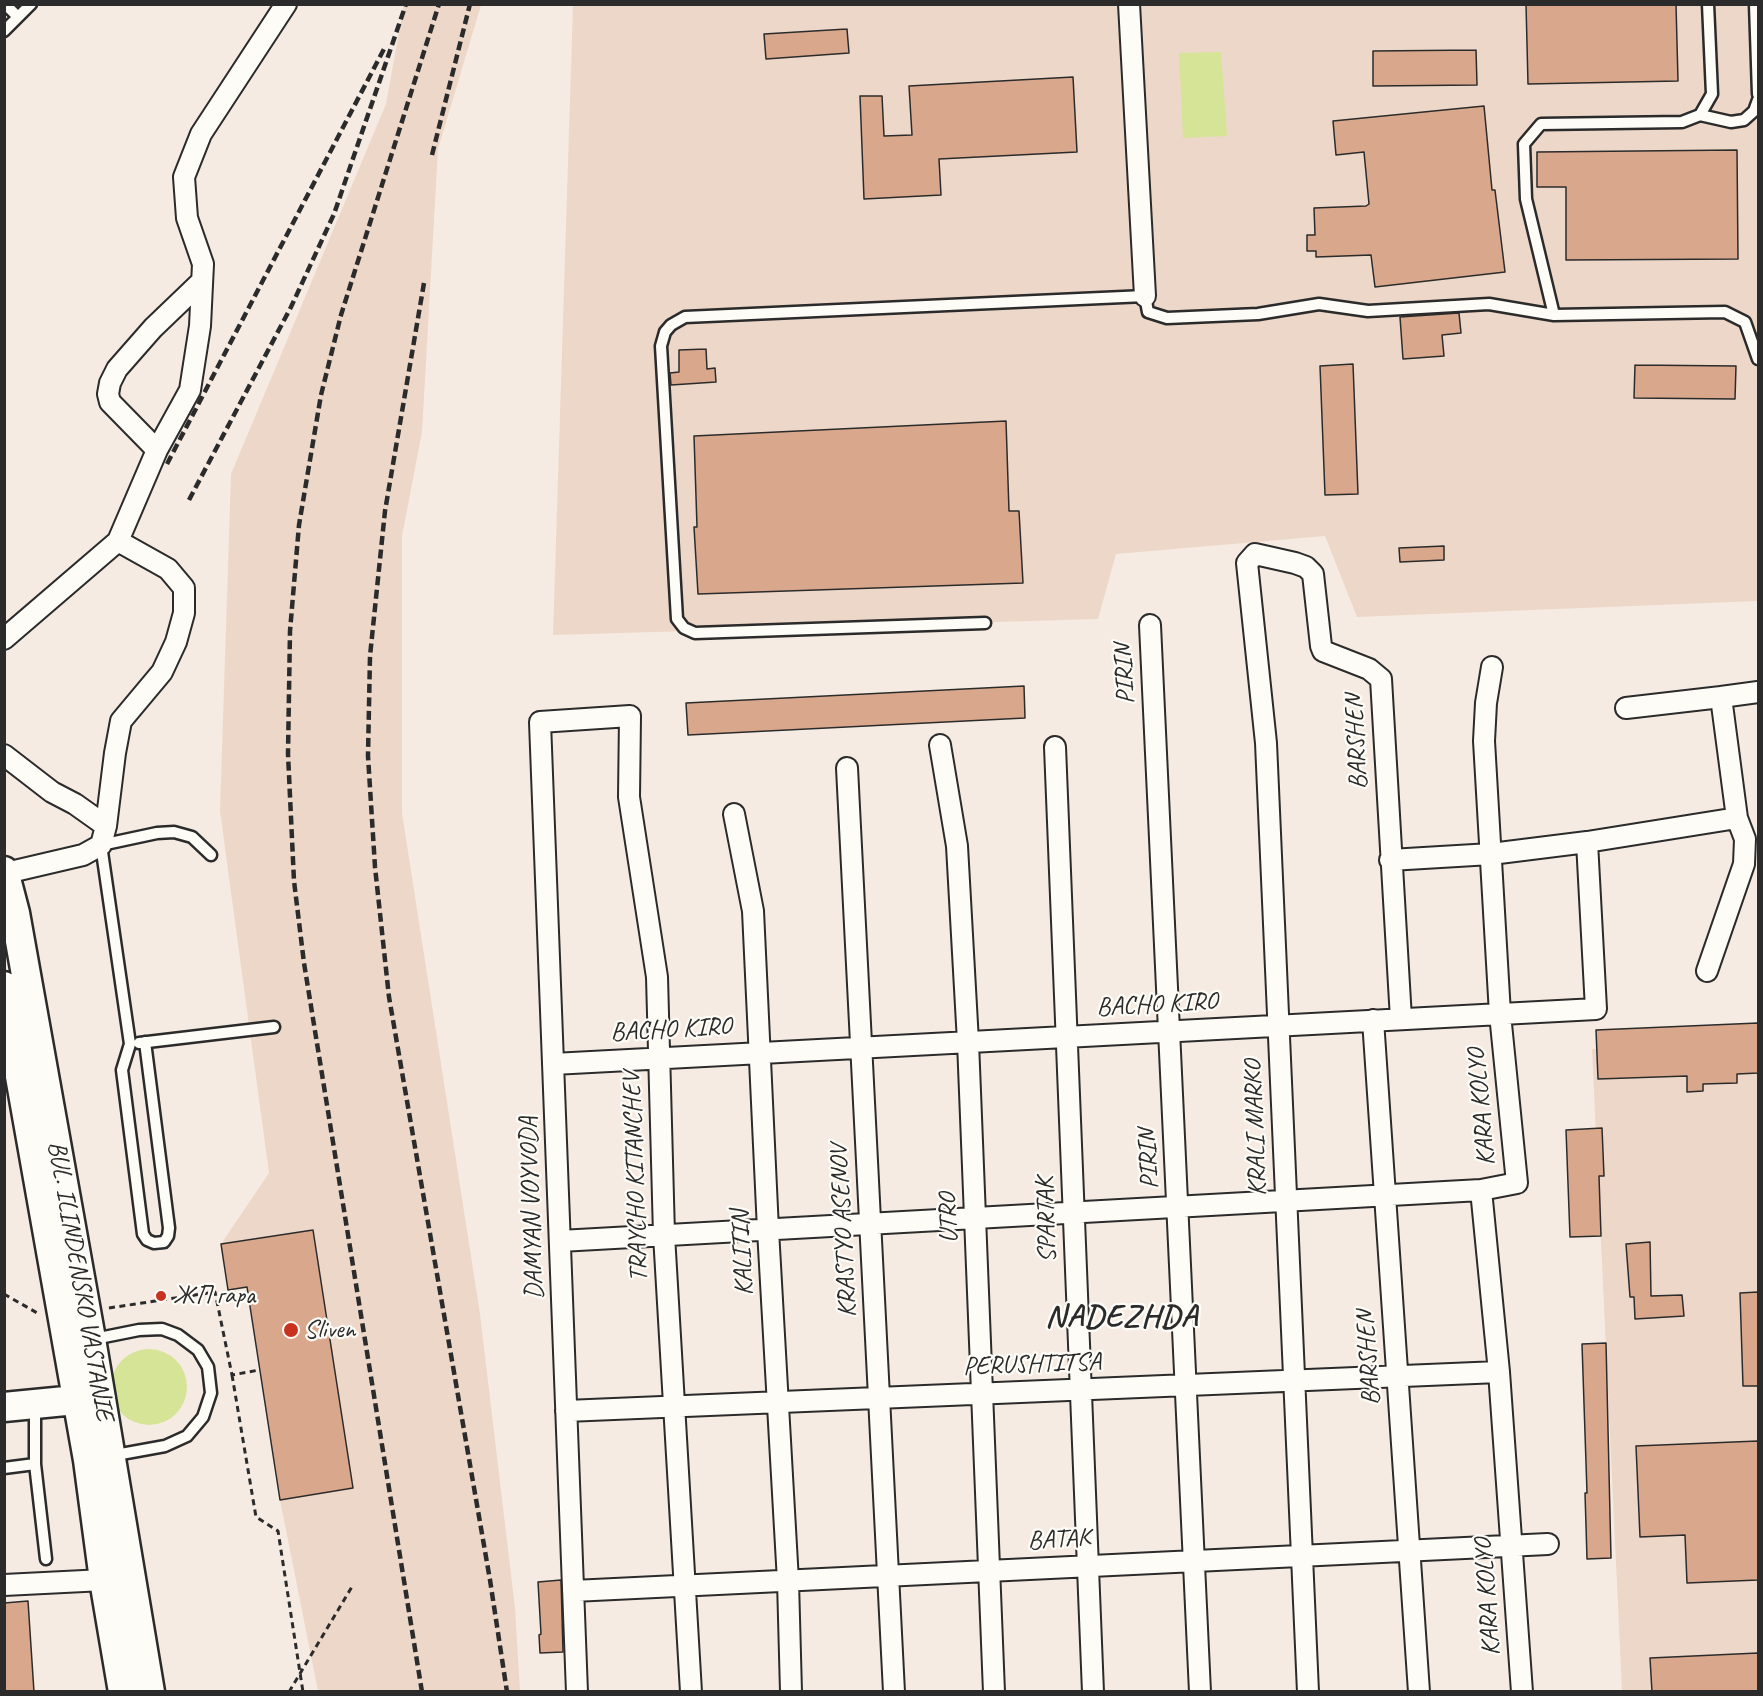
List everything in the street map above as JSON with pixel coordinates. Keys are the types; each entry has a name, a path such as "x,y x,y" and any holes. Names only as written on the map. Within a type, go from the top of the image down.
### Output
{"main road":[{"name":"BUL. ILINDENSKO VASTANIE","path":"5,872 15,913 79,1341 99,1458 150,1692"},
{"name":"BUL. ILINDENSKO VASTANIE","path":"4,986 79,1341"},
{"path":"4,1407 89,1399"},
{"name":"BUL. ILINDENSKO VASTANIE","path":"99,1458 104,1580 123,1692"}],"street":[{"path":"4,639 118,541 157,450 190,390 200,326 203,264 187,218 184,177 201,134 286,4"},
{"path":"1129,4 1144,296"},
{"path":"157,450 110,402 108,394 110,383 117,369 153,328 202,281"},
{"path":"5,872 83,855 103,836 121,721 162,672 176,642 184,613 184,588 168,569 118,541"},
{"name":"BARSHEN","path":"1247,563 1255,554 1306,567 1314,574 1323,651 1368,669 1381,679 1401,1019"},
{"name":"KRALI MARKO","path":"1247,563 1266,743 1308,1692"},
{"name":"PIRIN","path":"1150,625 1200,1692"},
{"name":"KARA KOLYO","path":"1492,667 1486,703 1484,741 1500,1014 1517,1183 1481,1190 1499,1372 1522,1692"},
{"path":"1626,708 1758,692"},
{"path":"1707,970 1744,864 1745,839 1737,818 1721,698"},
{"name":"TRAYCHO KITANCHEV","path":"540,722 630,716 629,797 657,977 664,1235 691,1692"},
{"name":"DAMYAN VOYVODA","path":"540,722 577,1692"},
{"name":"UTRO","path":"940,745 957,846 977,1218 994,1692"},
{"name":"SPARTAK","path":"1055,747 1093,1692"},
{"path":"4,755 52,792 75,804 103,836"},
{"name":"KRASTYO ASENOV","path":"847,768 894,1692"},
{"name":"KALITIN","path":"734,814 753,911 788,1581 791,1692"},
{"path":"1390,860 1491,854 1587,842 1737,818"},
{"name":"BACHO KIRO","path":"553,1064 1596,1009 1587,842"},
{"name":"BARSHEN","path":"1373,1020 1419,1692"},
{"path":"560,1241 1481,1190"},
{"name":"PERUSHTITSA","path":"566,1411 1499,1372"},
{"name":"BATAK","path":"573,1591 1548,1544"},
{"path":"4,1585 104,1580"}],"lane":[{"path":"5,4 18,17"},
{"path":"4,31 31,4"},
{"path":"1700,115 1712,94 1708,4"},
{"path":"1755,4 1758,94"},
{"path":"1554,315 1526,199 1524,144 1541,124 1682,122 1700,115 1731,122 1744,120 1755,111 1758,100"},
{"path":"985,623 695,633 684,628 677,619 661,346 665,333 671,325 685,317 1144,296 1148,312 1167,318 1258,314 1319,304 1368,311 1489,304 1554,315 1725,312 1745,322 1758,359"},
{"path":"145,1042 169,1228 164,1242 154,1243 147,1240 143,1234 122,1070 130,1044 103,836 174,832 192,837 210,855"},
{"path":"130,1044 274,1027"},
{"path":"79,1341 139,1330 162,1329 178,1335 198,1350 208,1367 211,1393 204,1417 187,1436 165,1446 99,1458"},
{"path":"35,1404 35,1464 46,1559"},
{"path":"4,1468 35,1464"}],"path":[{"path":"110,1308 215,1292 232,1375 256,1517 278,1531 303,1692"},
{"path":"4,1294 46,1318"},
{"path":"232,1375 259,1370"},
{"path":"290,1692 353,1585"}],"shaded area":[{"path":"404,5 481,5 438,149 422,432 402,536 402,813 480,1314 515,1608 520,1691 318,1691 280,1500 247,1288 228,1290 221,1244 269,1173 220,811 231,474 386,104"},
{"path":"573,5 1758,5 1758,601 1357,617 1325,536 1116,554 1098,619 553,635"},
{"path":"1758,1038 1758,1691 1622,1691 1592,1049"}],"green space":[{"path":"1221,52 1227,136 1183,138 1179,53"},
{"path":"149,1349 164,1352 176,1360 184,1372 187,1387 184,1402 176,1414 164,1422 149,1425 134,1422 122,1414 114,1402 111,1387 114,1372 122,1360 134,1352"}],"building":[{"path":"1526,4 1676,4 1678,81 1528,84"},
{"path":"847,29 849,53 766,59 764,34"},
{"path":"1476,50 1477,85 1373,86 1373,51"},
{"path":"1073,77 1077,152 939,159 941,195 864,199 860,96 882,96 884,136 912,135 909,86"},
{"path":"1484,106 1492,190 1495,190 1505,272 1375,287 1371,255 1316,257 1316,251 1307,251 1307,235 1315,235 1314,208 1369,204 1364,152 1336,155 1333,121"},
{"path":"1737,150 1738,259 1566,260 1566,187 1537,187 1537,152"},
{"path":"1459,313 1461,333 1442,335 1444,356 1403,359 1400,317"},
{"path":"706,349 707,369 715,368 716,382 671,385 670,373 679,372 679,350"},
{"path":"1353,364 1358,494 1325,495 1320,366"},
{"path":"1635,365 1736,366 1735,399 1634,398"},
{"path":"1006,421 1009,511 1019,511 1023,583 698,594 694,527 697,527 694,436"},
{"path":"1444,546 1444,560 1400,562 1399,548"},
{"path":"1024,686 1025,718 688,735 686,703"},
{"path":"1758,1023 1758,1073 1737,1074 1737,1083 1703,1084 1703,1091 1687,1092 1687,1076 1598,1079 1596,1030"},
{"path":"1602,1128 1604,1176 1599,1176 1601,1236 1570,1237 1566,1130"},
{"name":"Sliven","path":"313,1230 353,1488 280,1500 247,1287 228,1290 221,1244"},
{"path":"1650,1242 1651,1296 1682,1295 1684,1316 1635,1319 1634,1297 1630,1297 1626,1244"},
{"path":"1758,1292 1758,1386 1743,1386 1740,1293"},
{"path":"1606,1343 1611,1558 1587,1559 1582,1344"},
{"path":"1758,1441 1758,1580 1687,1583 1685,1535 1640,1537 1636,1446"},
{"path":"561,1580 563,1652 540,1653 538,1582"},
{"path":"28,1601 34,1692 4,1692 4,1603"},
{"path":"1758,1653 1758,1692 1652,1692 1650,1658"}],"railway":[{"path":"189,500 291,307 334,214 406,4"},
{"path":"422,1692 304,963 294,881 288,754 290,631 299,525 321,395 341,315 439,4"},
{"path":"432,155 470,4"},
{"path":"167,464 384,49"},
{"path":"424,283 385,511 370,656 368,756 375,867 389,997 490,1580 507,1692"}],"place":[{"name":"ЖП гара","path":"161,1296"},
{"name":"Sliven","path":"291,1330"}],"district":[{"name":"NADEZHDA","path":"1122,1318"}]}
